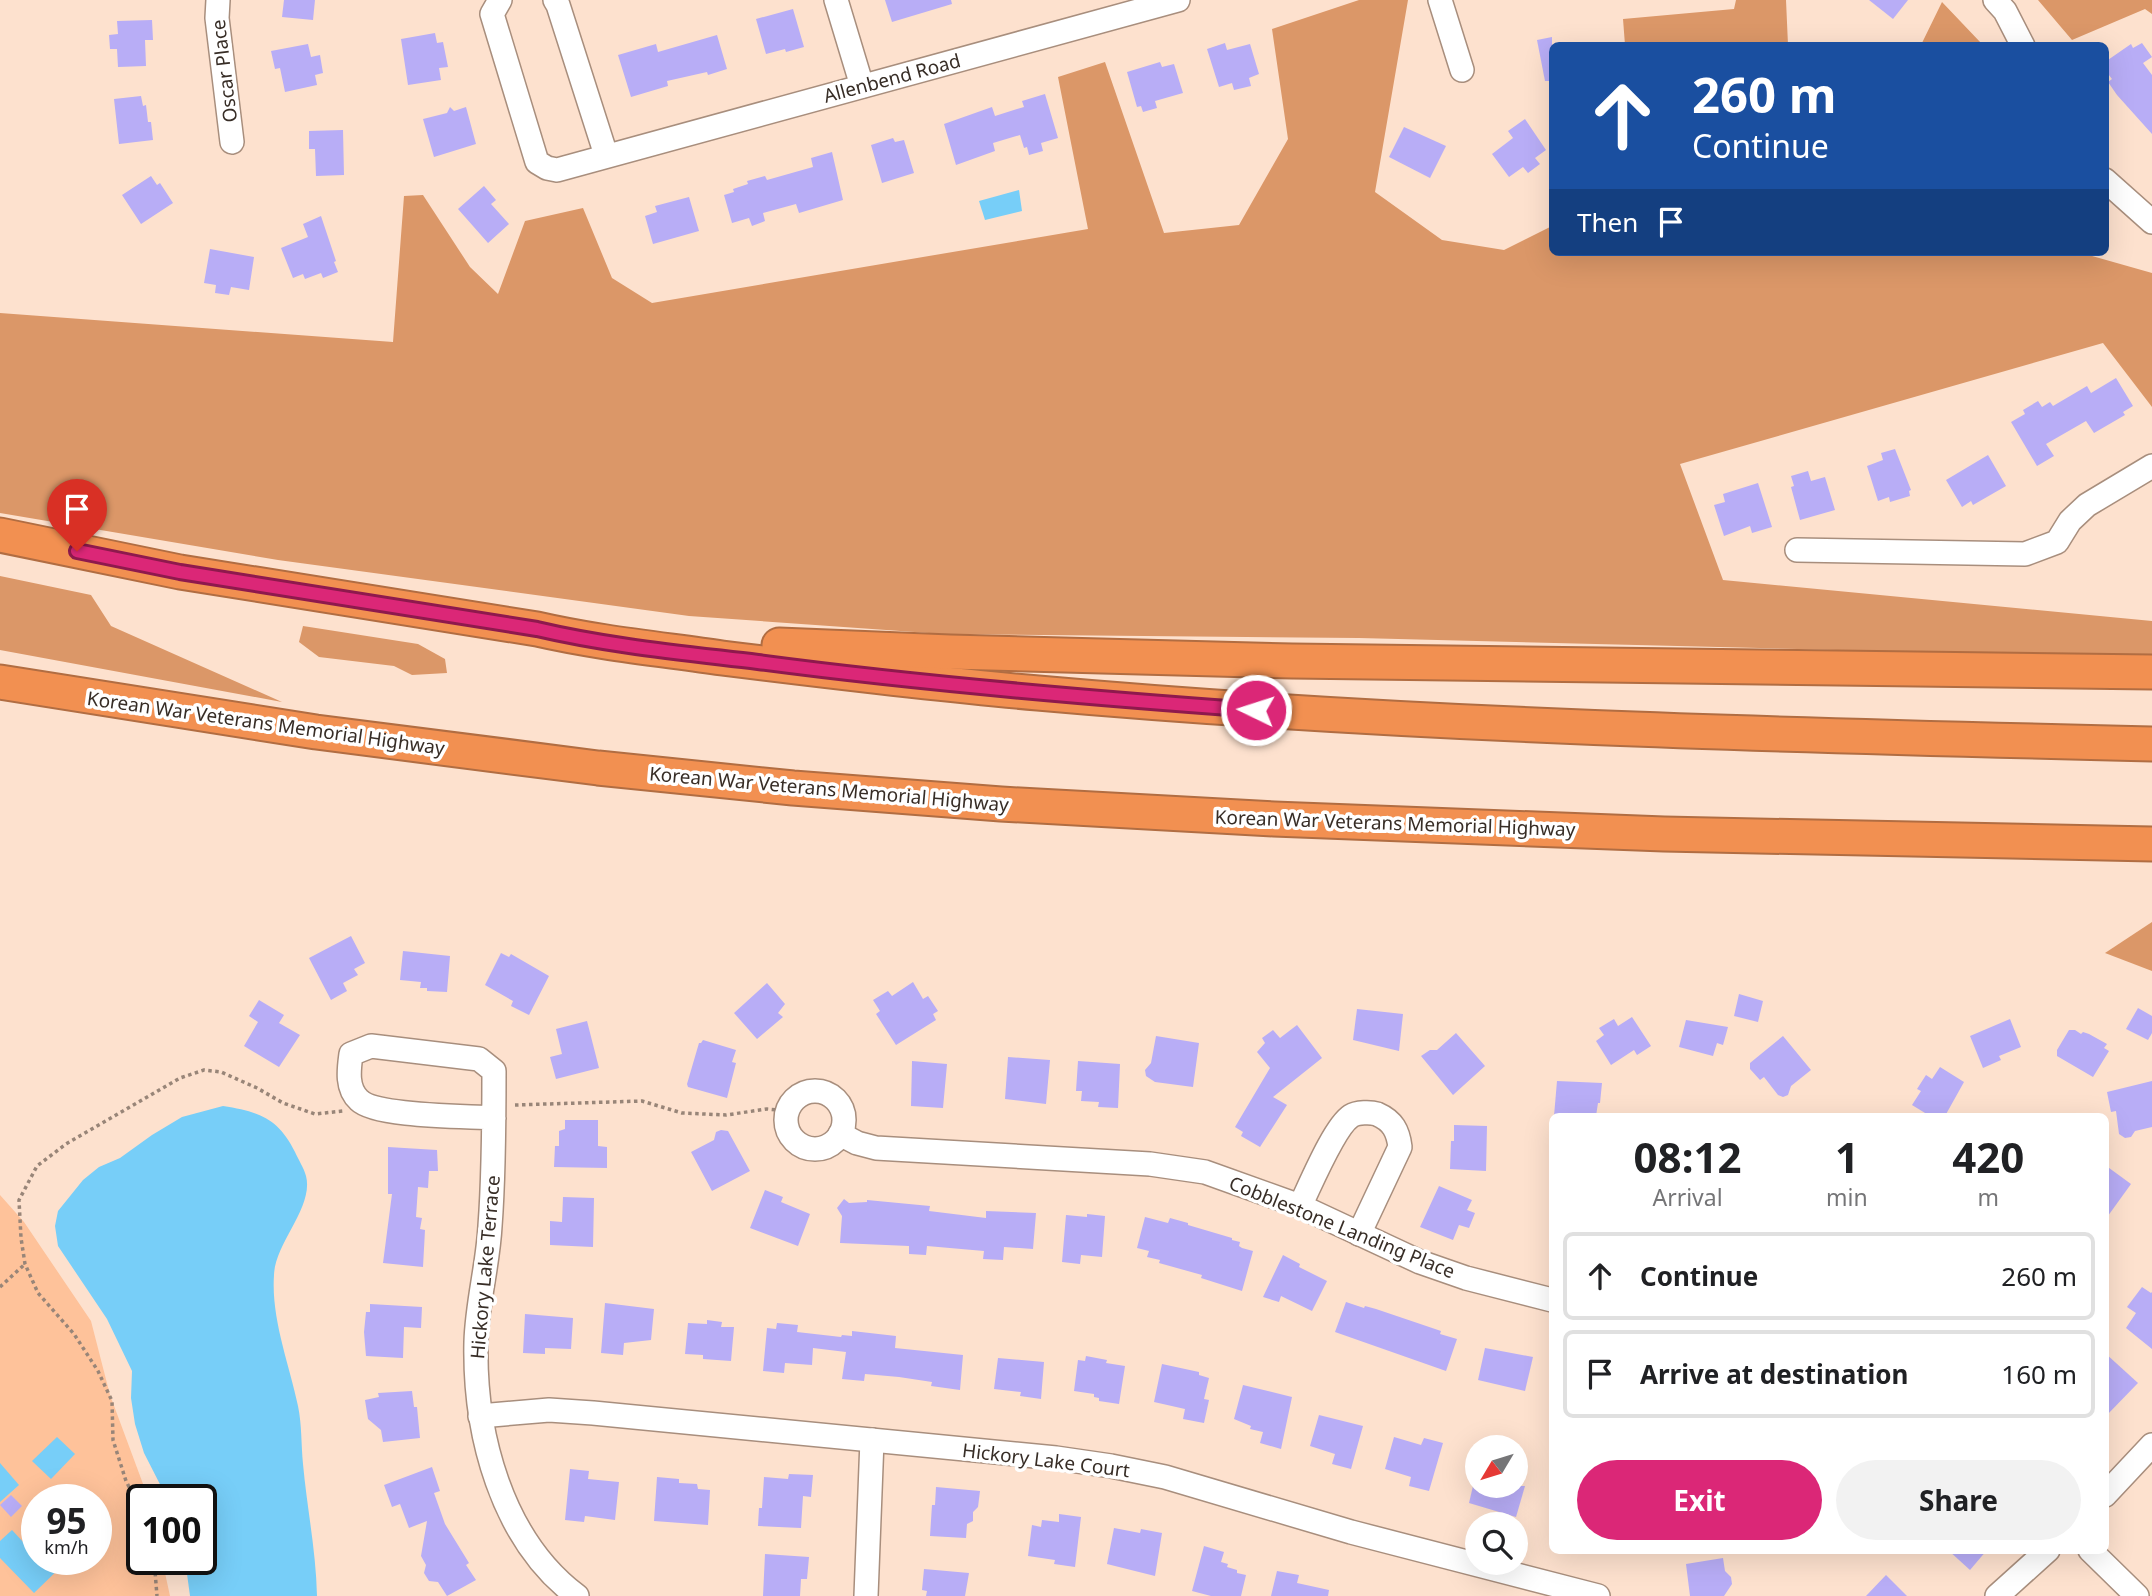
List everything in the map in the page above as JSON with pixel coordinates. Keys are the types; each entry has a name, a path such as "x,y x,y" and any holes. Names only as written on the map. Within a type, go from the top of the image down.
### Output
{"highway":[{"path":"0,535 180,572 537,629 588,641 980,688 1191,706 1448,723 2152,744"},
{"path":"537,629 587,626 799,646 1292,662 2152,672"},
{"name":"Korean War Veterans Memorial Highway","path":"0,682 316,732 598,768 793,788 1001,804 1233,817 1664,834 2151,844"}],"street":[{"name":"Oscar Place","path":"218,0 217,18 232,142"},
{"name":"Allenbend Road","path":"500,0 492,13 537,162 557,170 862,86 1120,8 1178,0"},
{"path":"555,0 606,155"},
{"path":"836,0 862,86"},
{"path":"1440,0 1462,71"},
{"path":"1995,0 2005,11 2022,42"},
{"path":"2109,184 2152,222"},
{"path":"1797,550 2025,554 2057,542 2070,521 2087,505 2152,466"},
{"name":"Hickory Lake Terrace","path":"359,1100 347,1077 351,1054 371,1045 479,1059 494,1071 490,1230 476,1339 476,1381 480,1416 488,1452 502,1493 521,1530 540,1561 559,1583 577,1596"},
{"path":"817,1091 826,1093 840,1107 843,1125 840,1134 826,1146 808,1148 799,1144 788,1130 787,1111 799,1096 817,1091"},
{"path":"359,1100 381,1111 494,1112"},
{"path":"1300,1206 1340,1126 1353,1115 1373,1112 1388,1119 1399,1133 1400,1147 1359,1234"},
{"name":"Cobblestone Landing Place","path":"840,1134 857,1143 876,1148 1150,1164 1205,1172 1300,1206 1420,1262 1466,1278 1549,1299"},
{"name":"Hickory Lake Court","path":"480,1416 550,1410 1056,1458 1165,1477 1351,1532 1598,1596"},
{"path":"866,1596 872,1440"},
{"path":"2109,1492 2152,1445"},
{"path":"1997,1596 2044,1554"},
{"path":"2094,1554 2137,1596"}],"path":[{"path":"128,1484 113,1440 112,1401 98,1371 74,1334 38,1293 25,1264 20,1238 19,1200 37,1166 66,1144 180,1078 204,1070 221,1072 283,1103 315,1114 341,1112 359,1100"},
{"path":"494,1112 642,1101 682,1113 726,1115 767,1109 787,1111"},
{"path":"0,1287 25,1264"},
{"path":"156,1575 158,1596"}],"shaded area":[{"path":"1359,0 1408,0 1375,192 1442,240 1504,250 1549,228 1549,256 2092,256 2152,273 2152,407 2103,343 1680,464 1723,580 2152,621 2152,658 1359,638 943,634 689,616 278,560 0,513 0,313 393,342 404,196 423,195 470,267 498,294 525,221 583,208 612,278 652,303 1088,229 1058,77 1105,62 1164,233 1239,225 1288,139 1272,29"},
{"path":"1736,0 1786,0 1788,42 1625,42 1623,19 1734,9"},
{"path":"2038,0 2152,0 2152,14 2145,9 2072,40"},
{"path":"1942,2 1980,42 1922,42"},
{"path":"0,576 91,595 111,626 282,702 0,650"},
{"path":"303,626 418,644 445,659 447,673 412,675 394,666 319,657 299,642"},
{"path":"2152,922 2152,971 2105,953"},
{"path":"0,1195 24,1222 91,1321 110,1395 143,1484 126,1484 126,1575 165,1575 170,1596 0,1596"}],"water":[{"path":"1019,190 1022,211 985,220 979,201"},
{"path":"223,1106 258,1114 282,1131 306,1176 305,1200 276,1263 274,1291 278,1324 299,1413 317,1596 190,1596 187,1575 217,1575 217,1484 160,1484 144,1453 135,1424 131,1398 132,1371 107,1319 58,1246 55,1226 58,1211 83,1180 99,1167 120,1158 182,1117"},
{"path":"57,1437 75,1454 51,1479 32,1461"},
{"path":"0,1463 19,1485 0,1502"},
{"path":"12,1530 21,1540 21,1575 53,1575 34,1593 0,1558 0,1541"}],"building":[{"path":"284,0 315,0 313,20 282,17"},
{"path":"885,0 951,0 952,4 892,22"},
{"path":"1869,0 1908,0 1893,19"},
{"path":"793,9 804,47 766,54 756,19"},
{"path":"152,20 153,40 145,40 146,66 118,67 117,49 110,49 109,35 118,34 117,21"},
{"path":"435,33 437,43 443,42 448,67 439,68 441,80 408,85 401,39"},
{"path":"717,35 727,69 708,75 707,72 667,81 668,86 631,97 618,55 656,44 658,52"},
{"path":"1552,37 1552,42 1549,42 1549,81 1545,81 1537,40"},
{"path":"1225,43 1227,50 1250,44 1259,74 1249,78 1251,86 1234,90 1232,83 1219,87 1207,49"},
{"path":"2142,43 2152,57 2143,63 2152,75 2152,134 2109,83 2112,79 2109,75 2109,59 2131,44 2133,48"},
{"path":"308,44 311,57 320,55 323,73 315,75 317,85 285,92 280,68 275,69 271,51"},
{"path":"1160,62 1162,67 1174,64 1183,93 1155,101 1157,108 1143,112 1141,106 1137,107 1127,72"},
{"path":"1045,94 1058,138 1041,143 1043,151 1029,155 1020,135 993,143 995,151 956,165 944,124 992,107 995,116 1024,107 1022,101"},
{"path":"141,96 143,106 146,105 148,122 151,122 153,140 119,144 114,99"},
{"path":"450,107 454,111 466,107 476,144 434,157 423,119 447,113"},
{"path":"1525,119 1546,150 1535,158 1540,164 1528,173 1523,167 1509,177 1492,154 1513,138 1508,131"},
{"path":"1404,127 1446,146 1430,178 1389,157"},
{"path":"343,130 344,175 316,176 315,149 309,149 309,131"},
{"path":"893,138 895,142 904,140 914,173 882,183 871,145"},
{"path":"832,152 843,200 799,213 796,204 763,213 765,221 752,226 749,218 732,223 724,195 748,184 747,181 765,176 767,180 813,167 811,158"},
{"path":"151,176 157,185 160,183 173,203 141,224 122,195"},
{"path":"484,186 496,200 491,204 509,224 488,243 458,209"},
{"path":"689,197 699,231 653,244 645,216 657,212 655,206"},
{"path":"321,216 338,272 323,278 321,273 305,279 303,274 293,278 281,248 308,237 303,224"},
{"path":"210,249 254,257 249,290 231,287 229,295 215,293 216,285 204,283"},
{"path":"2116,378 2133,406 2123,412 2125,415 2094,433 2086,421 2046,444 2054,456 2037,466 2011,422 2025,414 2023,410 2038,401 2042,407 2050,402 2053,406 2087,386 2091,393"},
{"path":"1895,449 1911,490 1910,496 1890,502 1889,497 1878,501 1867,466 1883,460 1881,453"},
{"path":"1988,455 2006,486 1973,505 1971,501 1962,507 1946,480"},
{"path":"1808,471 1811,481 1825,477 1835,510 1800,520 1791,487 1794,486 1791,476"},
{"path":"1758,483 1772,527 1752,533 1750,526 1724,536 1714,505 1725,502 1723,494"},
{"path":"351,936 365,963 354,969 358,975 343,983 347,991 331,1000 309,958"},
{"path":"403,951 450,956 447,992 427,991 427,988 420,988 421,982 400,980"},
{"path":"501,953 509,957 511,954 549,976 529,1015 511,1006 513,1001 485,985"},
{"path":"913,982 923,999 928,996 938,1011 933,1014 936,1020 896,1045 876,1014 880,1011 873,1000 888,991 892,996"},
{"path":"767,983 785,1004 778,1013 783,1017 757,1039 734,1013"},
{"path":"1739,994 1763,1001 1758,1022 1734,1016"},
{"path":"259,1000 284,1015 279,1023 300,1035 279,1067 244,1046 258,1022 249,1016"},
{"path":"2138,1008 2152,1016 2152,1033 2148,1040 2126,1029"},
{"path":"1357,1009 1403,1014 1399,1051 1353,1040"},
{"path":"1632,1017 1651,1046 1637,1055 1634,1050 1611,1065 1596,1041 1604,1035 1599,1028 1614,1019 1618,1026"},
{"path":"2010,1019 2021,1047 1999,1056 2001,1060 1983,1068 1970,1036"},
{"path":"1686,1020 1728,1027 1723,1045 1717,1043 1713,1056 1679,1047"},
{"path":"587,1021 599,1068 556,1079 550,1057 562,1054 556,1029"},
{"path":"1297,1025 1322,1058 1273,1097 1287,1105 1260,1147 1241,1136 1243,1132 1235,1127 1270,1068 1257,1052 1265,1043 1262,1038 1273,1030 1280,1038"},
{"path":"2069,1030 2089,1034 2107,1044 2104,1048 2109,1051 2093,1077 2057,1056 2057,1050"},
{"path":"1456,1033 1485,1066 1453,1095 1421,1056 1430,1050 1437,1050"},
{"path":"1156,1036 1199,1043 1193,1087 1155,1082 1146,1076 1145,1070 1151,1063"},
{"path":"1783,1036 1811,1070 1791,1086 1788,1095 1783,1097 1778,1095 1764,1077 1760,1080 1750,1069 1750,1063"},
{"path":"703,1040 736,1050 732,1062 736,1063 727,1098 688,1087 699,1043"},
{"path":"1008,1057 1050,1060 1046,1104 1005,1099"},
{"path":"912,1061 947,1064 943,1108 911,1106"},
{"path":"1078,1061 1120,1064 1118,1108 1098,1107 1099,1102 1081,1101 1082,1091 1076,1091"},
{"path":"1940,1067 1964,1082 1947,1113 1925,1113 1912,1105 1921,1091 1917,1089 1926,1075 1932,1079"},
{"path":"1557,1081 1602,1083 1596,1113 1554,1113"},
{"path":"2152,1081 2152,1127 2135,1131 2131,1137 2125,1138 2119,1134 2116,1111 2111,1112 2107,1092"},
{"path":"565,1120 598,1120 598,1146 607,1147 607,1168 554,1167 555,1146 559,1146 559,1131 565,1129"},
{"path":"1454,1125 1487,1126 1486,1171 1450,1169"},
{"path":"728,1131 750,1171 712,1191 691,1152 714,1140 716,1132"},
{"path":"388,1147 437,1150 438,1171 429,1171 428,1188 418,1187 416,1217 422,1218 420,1229 425,1230 423,1267 383,1263 392,1194 388,1194"},
{"path":"2109,1168 2131,1184 2109,1214"},
{"path":"1439,1186 1472,1200 1467,1210 1475,1213 1469,1228 1459,1225 1453,1240 1420,1227"},
{"path":"765,1190 783,1197 781,1202 810,1214 798,1246 750,1228"},
{"path":"563,1197 594,1198 593,1247 550,1245 550,1221 562,1222"},
{"path":"844,1199 849,1203 867,1200 930,1206 929,1211 986,1218 986,1211 1036,1213 1033,1249 1004,1247 1003,1260 983,1259 984,1251 927,1246 926,1255 909,1254 909,1246 840,1243 842,1216 837,1208"},
{"path":"1087,1214 1105,1216 1102,1257 1081,1255 1080,1264 1062,1262 1066,1215 1087,1217"},
{"path":"1145,1217 1168,1223 1170,1218 1188,1223 1232,1238 1240,1242 1239,1246 1242,1248 1253,1251 1242,1291 1147,1257 1149,1251 1137,1248"},
{"path":"1283,1255 1300,1264 1299,1267 1327,1281 1312,1311 1281,1296 1279,1302 1263,1297"},
{"path":"2142,1287 2152,1292 2152,1349 2126,1328 2136,1313 2127,1307"},
{"path":"1346,1302 1376,1309 1457,1339 1446,1371 1335,1332"},
{"path":"605,1303 654,1309 651,1340 624,1343 623,1355 601,1353"},
{"path":"370,1304 422,1307 421,1328 404,1327 403,1358 366,1356 364,1332 366,1312 370,1312"},
{"path":"525,1314 573,1318 571,1349 545,1348 545,1354 523,1353"},
{"path":"707,1320 722,1322 721,1327 734,1327 731,1361 703,1359 703,1355 685,1354 688,1323 707,1324"},
{"path":"777,1323 798,1325 797,1332 841,1337 852,1336 852,1331 896,1336 895,1348 963,1355 960,1390 931,1386 932,1382 899,1377 865,1374 864,1381 842,1379 846,1352 813,1348 812,1365 785,1363 784,1373 763,1371 767,1328 776,1329"},
{"path":"1485,1348 1533,1357 1525,1391 1478,1380"},
{"path":"1086,1356 1125,1366 1119,1404 1099,1401 1094,1394 1074,1391 1078,1360 1085,1361"},
{"path":"2109,1357 2138,1383 2109,1413"},
{"path":"998,1358 1044,1362 1041,1399 1020,1396 1021,1392 994,1389"},
{"path":"1162,1364 1199,1372 1199,1375 1209,1378 1204,1399 1209,1400 1204,1423 1183,1419 1185,1409 1154,1402"},
{"path":"1243,1385 1292,1397 1281,1449 1260,1443 1263,1432 1250,1429 1251,1426 1234,1419"},
{"path":"412,1391 414,1407 417,1407 420,1438 383,1442 381,1430 368,1419 365,1400 379,1397 378,1393"},
{"path":"1319,1415 1363,1426 1351,1469 1332,1464 1335,1454 1310,1446"},
{"path":"1394,1437 1421,1445 1424,1438 1443,1443 1429,1491 1409,1486 1411,1477 1385,1469"},
{"path":"432,1467 440,1491 434,1493 445,1524 469,1563 466,1565 476,1580 447,1596 438,1582 429,1581 424,1573 426,1565 421,1556 427,1521 409,1528 400,1504 392,1507 384,1485"},
{"path":"570,1469 589,1471 588,1479 619,1482 615,1520 585,1516 584,1522 565,1520"},
{"path":"789,1474 813,1475 811,1497 803,1496 801,1528 758,1526 764,1477 788,1479"},
{"path":"657,1477 679,1479 679,1483 697,1484 698,1489 710,1490 708,1525 654,1521"},
{"path":"936,1487 980,1491 973,1521 967,1524 966,1538 930,1536"},
{"path":"11,1495 21,1507 11,1517 0,1505"},
{"path":"1470,1498 1522,1498 1517,1512 1499,1512 1469,1503"},
{"path":"1059,1514 1081,1517 1075,1567 1054,1564 1055,1560 1028,1556 1032,1525 1041,1527 1042,1520 1059,1522"},
{"path":"1114,1528 1140,1533 1141,1529 1162,1533 1155,1576 1107,1564"},
{"path":"1204,1546 1224,1552 1221,1562 1237,1570 1237,1573 1246,1575 1241,1596 1211,1596 1192,1591"},
{"path":"765,1554 809,1557 807,1579 801,1579 800,1596 763,1596"},
{"path":"1952,1554 1984,1554 1970,1570"},
{"path":"1723,1558 1725,1571 1731,1577 1732,1584 1724,1596 1690,1596 1686,1564"},
{"path":"924,1569 969,1573 965,1596 926,1596 927,1591 922,1590"},
{"path":"1277,1571 1299,1575 1297,1583 1329,1590 1328,1596 1271,1596"},
{"path":"1886,1575 1907,1596 1866,1596"}],"route":[{"path":"77,551 180,572 537,629 588,641 980,688 1256,710"}]}
